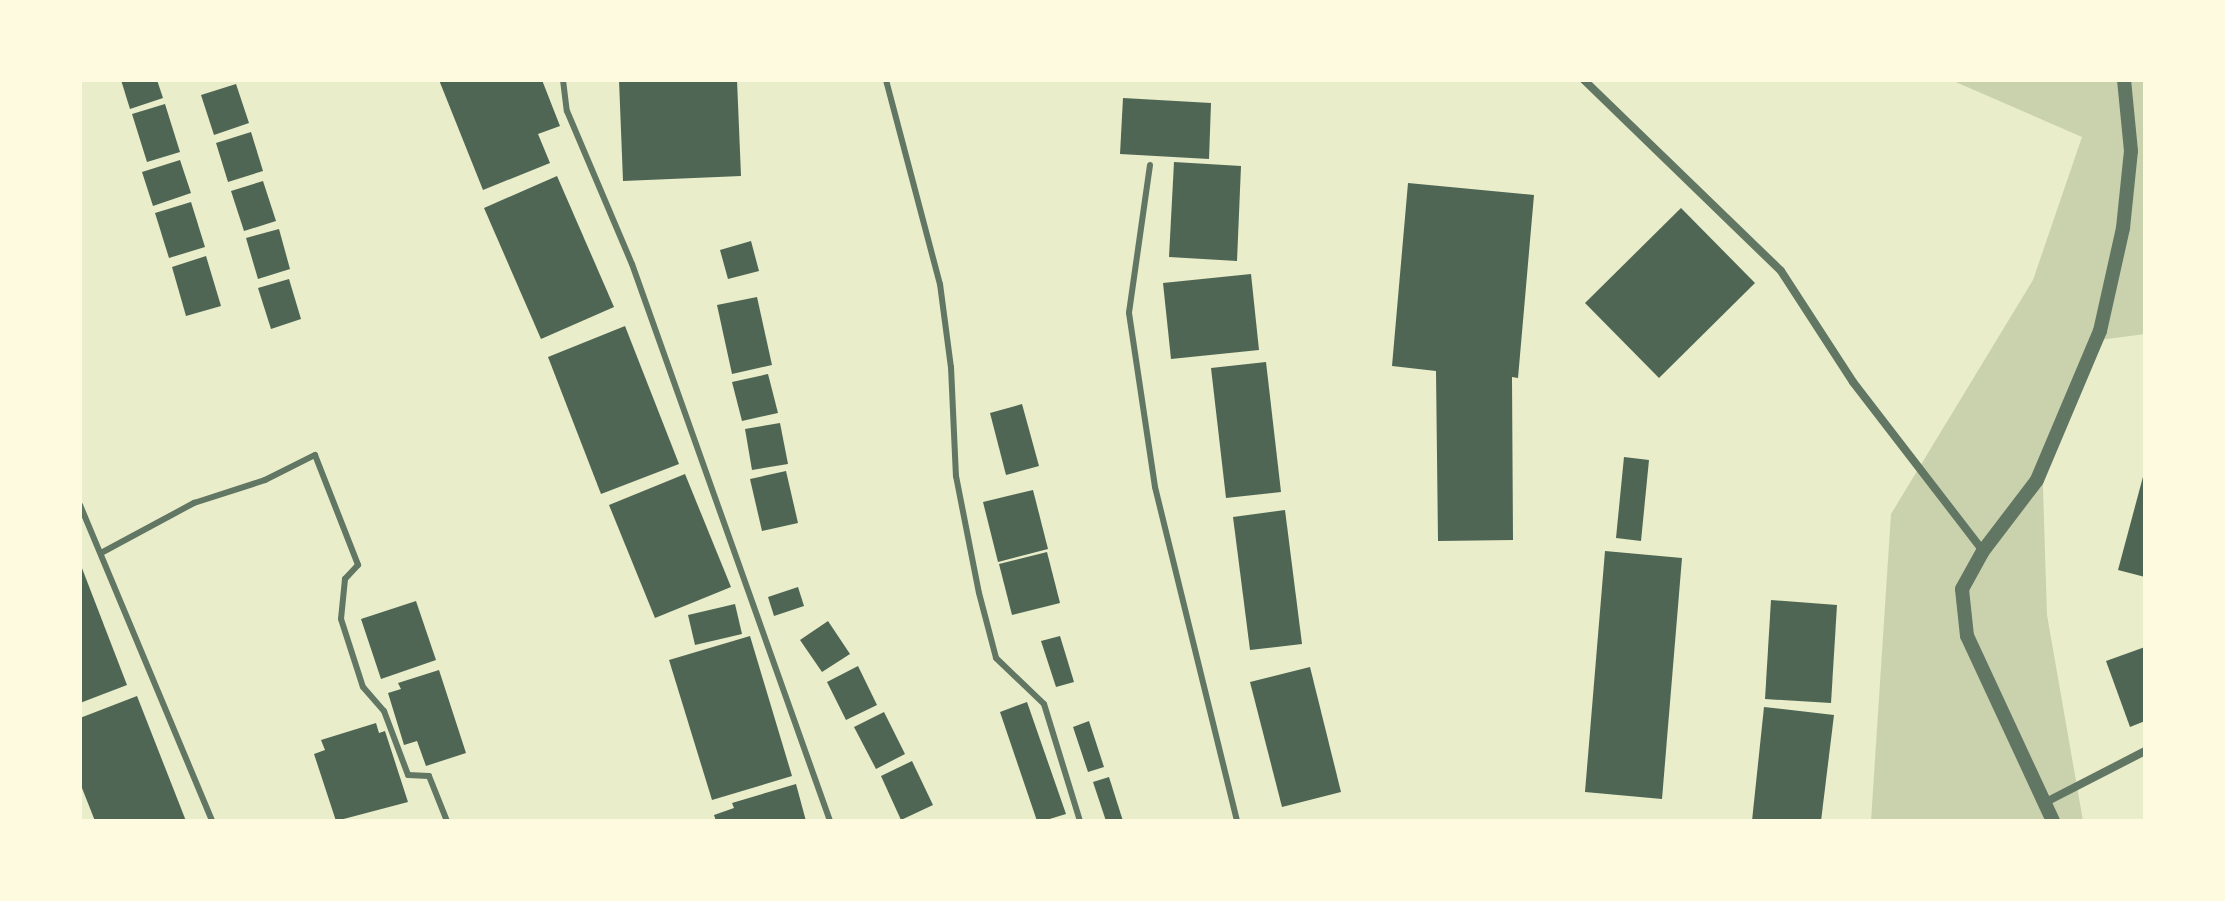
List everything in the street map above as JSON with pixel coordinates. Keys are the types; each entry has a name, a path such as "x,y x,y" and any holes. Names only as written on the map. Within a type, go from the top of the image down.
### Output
{"street":[{"path":"1584,80 1599,89 1781,271 1853,382 1983,551"},
{"path":"2053,821 1967,636 1962,589 1983,551 2037,480 2100,331 2123,228 2131,151 2124,80"},
{"path":"2044,803 2145,751"}],"lane":[{"path":"563,80 567,111 632,264 830,821"},
{"path":"886,80 940,284 951,367 956,476 979,593 996,658 1044,704 1080,821"},
{"path":"1150,165 1129,313 1155,487 1237,821"},
{"path":"101,553 194,503 265,480 315,455 358,565 345,579 341,619 363,687 384,711 408,775 429,776 447,821"},
{"path":"80,505 212,821"}],"green space":[{"path":"1951,80 2145,80 2145,334 2100,340 2042,457 2047,615 2083,821 1871,821 1891,514 2033,280 2082,137"}],"building":[{"path":"121,80 157,80 163,98 130,109"},
{"path":"439,80 542,80 560,126 538,134 550,163 483,190"},
{"path":"619,80 737,80 741,176 623,181"},
{"path":"236,84 249,123 214,135 201,95"},
{"path":"1123,98 1211,103 1209,159 1120,154"},
{"path":"165,104 180,152 147,162 132,114"},
{"path":"251,132 263,171 228,182 216,143"},
{"path":"180,160 191,193 153,206 142,172"},
{"path":"1174,162 1241,166 1237,261 1169,257"},
{"path":"557,176 614,307 541,339 484,208"},
{"path":"263,181 276,221 244,231 231,191"},
{"path":"1408,183 1534,195 1518,378 1512,377 1513,540 1438,541 1436,371 1392,366"},
{"path":"191,202 205,247 169,258 155,213"},
{"path":"1681,208 1755,283 1659,378 1585,303"},
{"path":"279,229 290,269 258,279 246,238"},
{"path":"751,241 759,271 728,279 720,250"},
{"path":"206,256 221,306 186,316 172,267"},
{"path":"1251,274 1259,350 1171,359 1163,283"},
{"path":"289,279 301,319 271,329 258,288"},
{"path":"757,297 772,365 732,374 717,305"},
{"path":"625,326 679,464 601,494 548,357"},
{"path":"1266,362 1281,492 1226,498 1211,368"},
{"path":"768,374 778,413 742,421 732,382"},
{"path":"1022,404 1039,466 1006,475 990,413"},
{"path":"780,423 788,464 752,470 745,429"},
{"path":"1624,457 1649,460 1641,541 1616,538"},
{"path":"786,471 798,523 762,531 750,479"},
{"path":"2145,473 2145,577 2118,570"},
{"path":"685,474 731,587 655,618 609,505"},
{"path":"1033,490 1048,549 998,562 983,502"},
{"path":"1285,510 1302,644 1250,650 1233,517"},
{"path":"1605,551 1682,558 1662,799 1585,792"},
{"path":"1047,552 1060,603 1012,615 999,564"},
{"path":"80,563 127,685 80,703"},
{"path":"798,587 804,606 774,616 768,597"},
{"path":"1771,600 1837,605 1831,703 1765,699"},
{"path":"416,601 436,660 381,679 361,619"},
{"path":"735,604 742,634 695,645 688,615"},
{"path":"828,621 850,654 822,672 800,640"},
{"path":"750,636 792,776 712,800 669,660"},
{"path":"1060,636 1074,682 1056,687 1041,641"},
{"path":"2145,647 2145,721 2130,727 2106,661"},
{"path":"858,666 877,705 846,720 827,682"},
{"path":"1310,667 1341,792 1282,807 1250,682"},
{"path":"439,670 466,753 426,766 417,741 404,745 388,693 401,689 398,683"},
{"path":"137,696 186,821 95,821 80,783 80,718"},
{"path":"1027,702 1066,814 1043,821 1037,821 1000,712"},
{"path":"1764,707 1834,715 1821,821 1752,821"},
{"path":"884,712 905,754 876,769 854,727"},
{"path":"1089,721 1104,767 1088,772 1073,727"},
{"path":"376,723 379,733 385,731 408,802 336,821 314,754 325,750 321,740"},
{"path":"912,761 933,805 901,820 881,776"},
{"path":"1109,777 1123,821 1106,821 1093,782"},
{"path":"796,784 806,821 716,821 714,815 734,808 732,803"}]}
